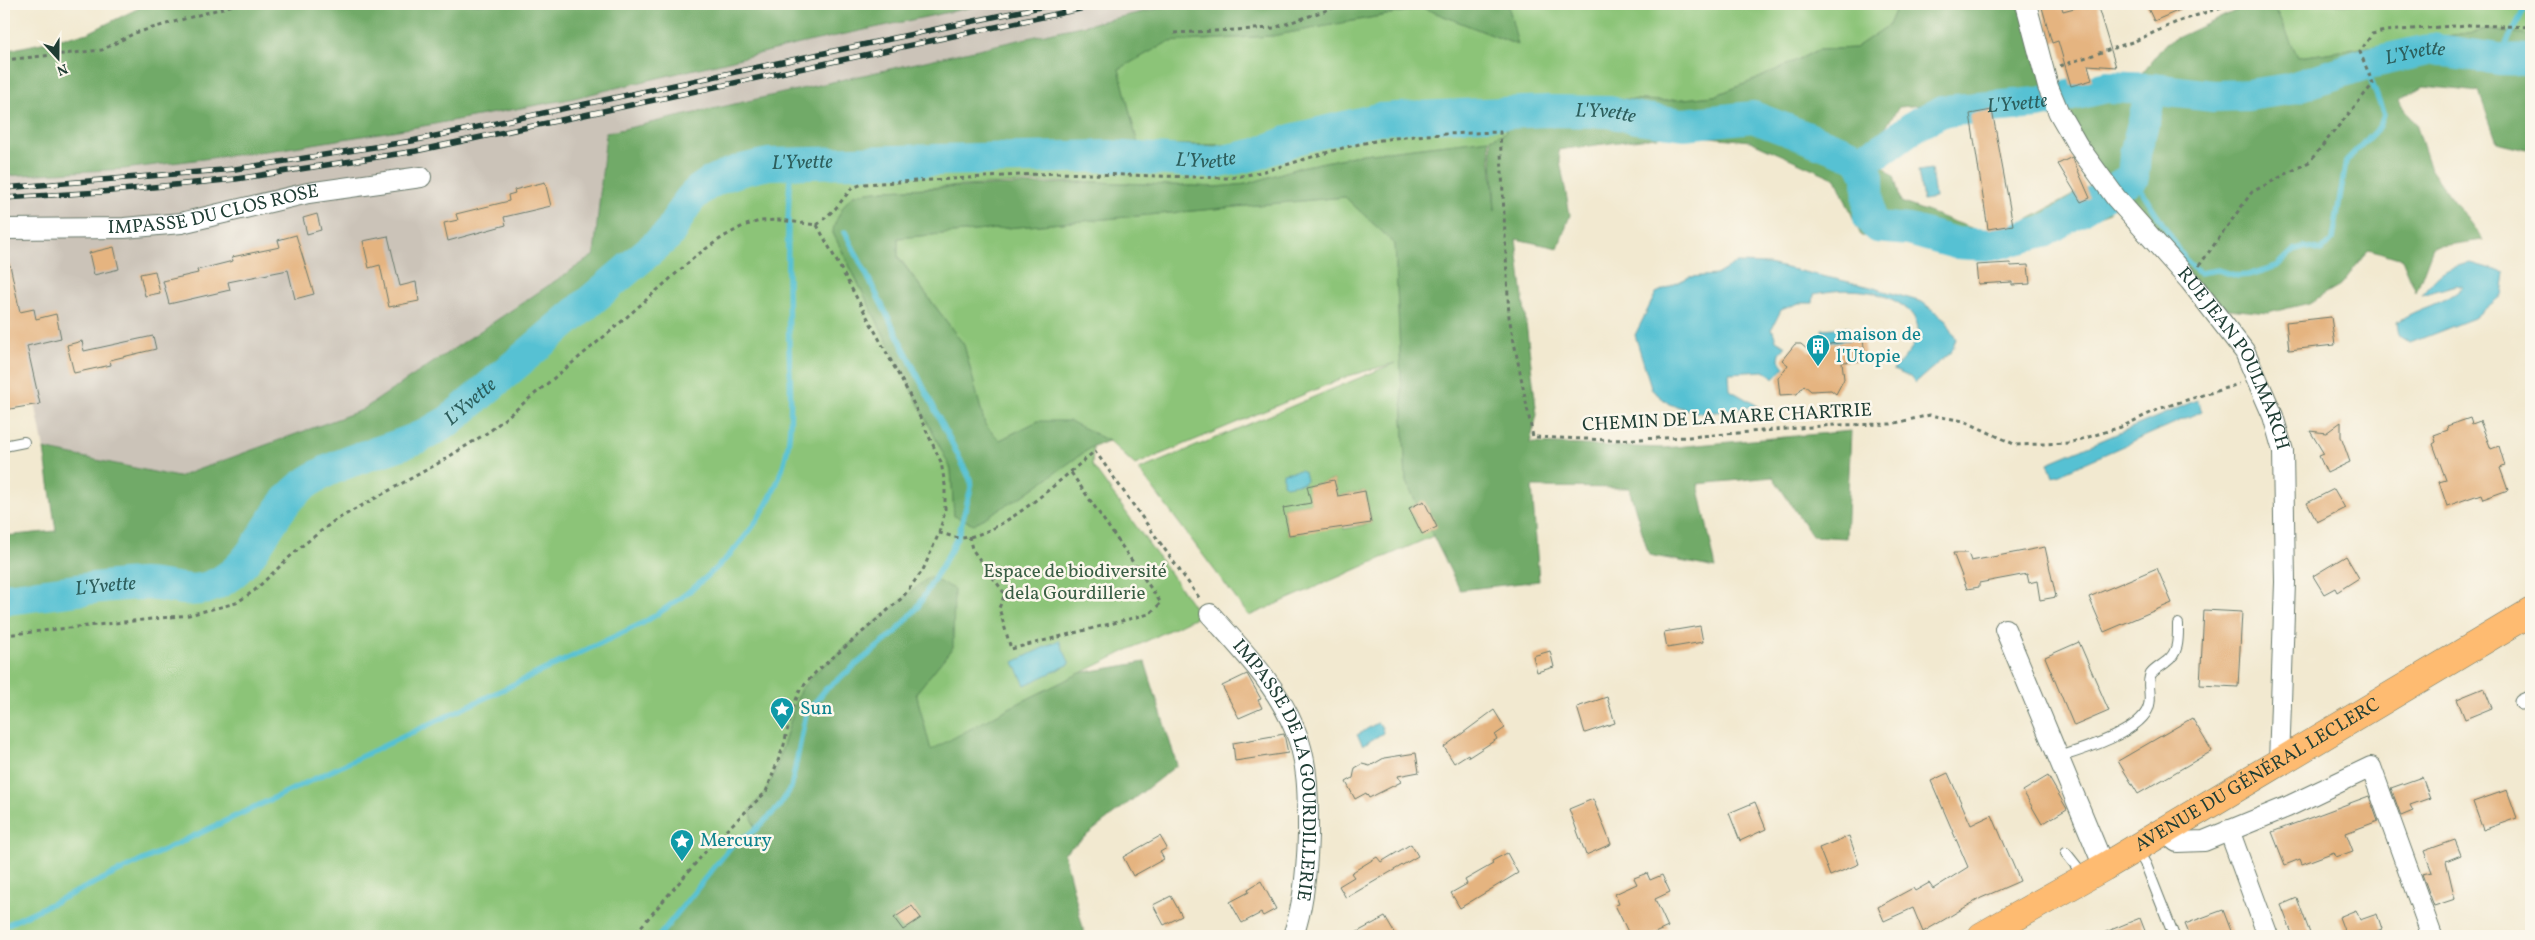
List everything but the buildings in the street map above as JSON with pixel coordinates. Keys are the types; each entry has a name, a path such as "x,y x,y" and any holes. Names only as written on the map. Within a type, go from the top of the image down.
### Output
{"main road":[{"name":"AVENUE DU GÉNÉRAL LECLERC","path":"1982,936 2095,872 2531,612"}],"street":[{"name":"RUE JEAN POULMARCH","path":"2026,4 2046,80 2059,113 2098,176 2228,328 2245,352 2273,416 2283,451 2285,582 2279,763"},
{"name":"IMPASSE DU CLOS ROSE","path":"4,229 124,228 181,223 308,193 422,177"},
{"name":"IMPASSE DE LA GOURDILLERIE","path":"1210,614 1251,660 1276,694 1296,730 1304,763 1308,800 1308,856 1303,892 1292,936"},
{"path":"2005,629 2059,757 2095,872"},
{"path":"2163,830 2177,842 2204,841 2287,807 2371,767 2432,936"},
{"path":"2229,830 2268,936"}],"lane":[{"path":"4,446 24,442"},
{"path":"2059,757 2130,729 2141,719 2149,706 2149,678 2153,672 2171,659 2178,647 2178,624"},
{"path":"2136,847 2146,866 2174,936"},
{"path":"2066,853 2095,872"}],"path":[{"path":"4,60 102,50 135,34 236,4"},
{"path":"1174,33 1274,28 1345,4"},
{"path":"2046,80 2177,22 2231,4"},
{"path":"2200,265 2252,192 2308,162 2373,84 2360,52 2372,34 2385,31 2502,25 2531,27"},
{"name":"CHEMIN DE LA MARE CHARTRIE","path":"817,225 835,209 852,188 863,184 1056,173 1228,178 1248,176 1348,147 1390,138 1500,132 1509,317 1534,437 1611,440 1689,437 1826,425 1891,424 1930,415 1964,421 2016,445 2069,444 2122,427 2161,408 2205,397 2257,378"},
{"path":"4,635 189,615 236,603 254,591 322,530 380,494 438,464 490,431 597,343 697,255 743,226 760,221 779,220 817,225 908,392 941,462 945,485 944,512 940,533 923,570 902,598 816,672 800,690 792,710 775,772 766,792 714,843 633,936"},
{"path":"940,533 961,538 1004,523 1095,452 1210,614"},
{"path":"969,536 972,549 1005,594 1000,608 1011,649 1149,614 1162,603 1070,471"}],"shaded area":[{"path":"987,4 1178,4 606,133 595,255 362,410 178,477 44,449 4,240 4,176 124,169 282,149"}],"green space":[{"path":"147,4 987,4 808,42 570,99 429,125 282,149 124,169 4,176 4,51 88,33"},
{"path":"1178,4 1508,4 1518,45 1423,8 1272,36 1168,42 1119,69 1138,145 1233,145 1382,111 1496,107 1576,97 1664,101 1714,96 1757,79 1818,50 1855,48 1889,25 1898,4 2018,4 2054,94 1899,107 1869,151 1894,176 1901,202 1982,232 2024,222 2095,183 2110,212 1986,256 1861,236 1836,179 1750,141 1679,134 1558,150 1570,215 1558,248 1516,239 1537,415 1530,443 1664,448 1851,431 1846,538 1812,536 1773,477 1698,484 1716,568 1649,555 1629,488 1532,487 1539,581 1460,590 1406,482 1395,244 1345,197 898,238 898,257 964,345 985,425 1000,440 1038,421 1070,421 1109,441 1093,446 1024,495 974,524 954,516 951,469 833,230 843,207 848,201 857,194 868,192 1096,182 1217,187 1247,184 1301,167 1363,154 1489,139 1495,211 1491,139 1506,132 1501,114 1377,119 1295,139 1257,154 1214,163 1109,156 769,164 728,174 701,189 686,205 668,235 449,421 415,439 326,471 301,487 279,512 242,565 214,585 188,590 152,584 126,585 4,599 4,536 56,531 44,449 178,477 362,410 594,255 606,133"},
{"path":"1508,4 1898,4 1889,25 1855,48 1818,50 1757,79 1714,96 1664,101 1576,97 1496,107 1382,111 1233,145 1138,145 1119,69 1168,42 1272,36 1424,8 1517,45"},
{"path":"2250,4 2273,4 2298,57 2489,30 2531,36 2531,150 2497,142 2479,92 2424,86 2398,101 2416,124 2431,170 2483,240 2433,247 2416,292 2402,259 2369,249 2342,284 2309,303 2268,313 2218,308 2117,197 2054,94 2142,73 2166,43"},
{"path":"2273,4 2531,4 2531,36 2489,30 2298,57"},
{"name":"Espace de biodiversité dela Gourdillerie","path":"1501,114 1506,132 1491,139 1363,154 1301,167 1247,184 1217,187 1096,182 1040,182 884,190 854,194 833,233 951,469 954,516 1024,495 1093,446 1092,465 1200,615 1011,707 931,751 916,693 953,647 929,577 816,672 800,690 775,772 766,792 750,809 755,830 732,845 659,936 4,936 4,599 144,584 195,590 214,586 238,571 260,544 285,503 300,488 318,475 449,421 668,235 689,200 709,183 728,174 769,164 1109,156 1214,163 1257,154 1295,139 1377,119"},
{"path":"1345,197 1395,244 1406,482 1417,504 1409,508 1422,533 1430,530 1433,536 1249,616 1139,470 1395,363 1348,376 1135,465 1109,441 1038,421 1000,440 985,425 964,345 898,256 898,238","holes":["1334,480 1338,496 1365,491 1371,523 1344,529 1341,518 1316,530 1289,535 1283,508 1311,503 1308,486"]},
{"path":"929,577 954,589 953,647 916,693 931,750 1080,673 1145,662 1177,765 1064,853 1085,936 659,936 732,845 755,830 750,809 765,792 775,772 800,690 816,672"}],"water":[{"path":"1931,169 1935,198 1923,200 1918,171"},
{"path":"1737,263 1768,264 1867,286 1922,302 1946,320 1956,339 1952,351 1915,383 1910,377 1893,370 1915,343 1917,337 1917,324 1909,311 1899,303 1888,298 1864,291 1839,290 1814,294 1813,303 1799,303 1781,310 1772,328 1776,340 1786,346 1780,353 1779,360 1785,367 1775,378 1764,371 1729,373 1730,390 1758,406 1700,413 1669,404 1652,390 1635,335 1656,293 1689,277 1716,275"},
{"path":"2471,263 2505,273 2502,295 2474,318 2410,343 2399,336 2397,322 2447,298 2462,287 2456,285 2422,295 2438,277 2454,267"},
{"path":"1849,327 1850,340 1824,342 1822,329"},
{"path":"2197,400 2202,411 2053,477 2048,463"},
{"path":"1301,470 1304,472 1306,480 1303,483 1286,486 1283,484 1283,473"},
{"path":"1059,640 1070,664 1025,685 1014,662"},
{"path":"1377,723 1382,727 1383,733 1363,745 1357,735"}],"waterway":[{"path":"2498,59 2527,4"},
{"name":"L'Yvette","path":"4,599 126,585 152,584 188,590 214,585 242,565 279,512 301,487 327,471 419,437 449,421 668,235 686,205 701,189 728,174 759,166 769,164 1109,156 1214,163 1257,154 1295,139 1377,119 1548,111 1609,112 1637,118 1684,124 1753,117 1860,158 1880,151 1917,124 1943,111 2038,103 2107,87 2152,89 2213,96 2248,95 2289,89 2365,64 2432,49 2498,59 2531,60"},
{"path":"2133,177 2185,259 2199,273 2218,270 2238,276 2248,275 2277,266 2294,250 2304,247 2322,251 2333,239 2346,161 2380,126 2384,115 2365,64"},
{"path":"1860,158 1868,176 1869,217 1877,227 1909,230 1956,243 1991,245 2044,232 2133,177 2135,154 2152,89"},
{"path":"4,926 643,623 667,608 712,572 751,529 766,505 779,479 787,451 791,413 788,255 791,164"},
{"path":"659,936 732,845 755,830 778,808 791,788 806,714 825,690 896,632 917,608 959,533 971,488 970,479 845,232"}],"railway":[{"path":"4,188 235,169 412,141 1054,4"},
{"path":"4,198 101,192 236,179 416,151 1103,4"}],"place":[{"name":"maison de l'Utopie","path":"1818,367"},
{"name":"Sun","path":"782,730"},
{"name":"Mercury","path":"682,862"}]}
